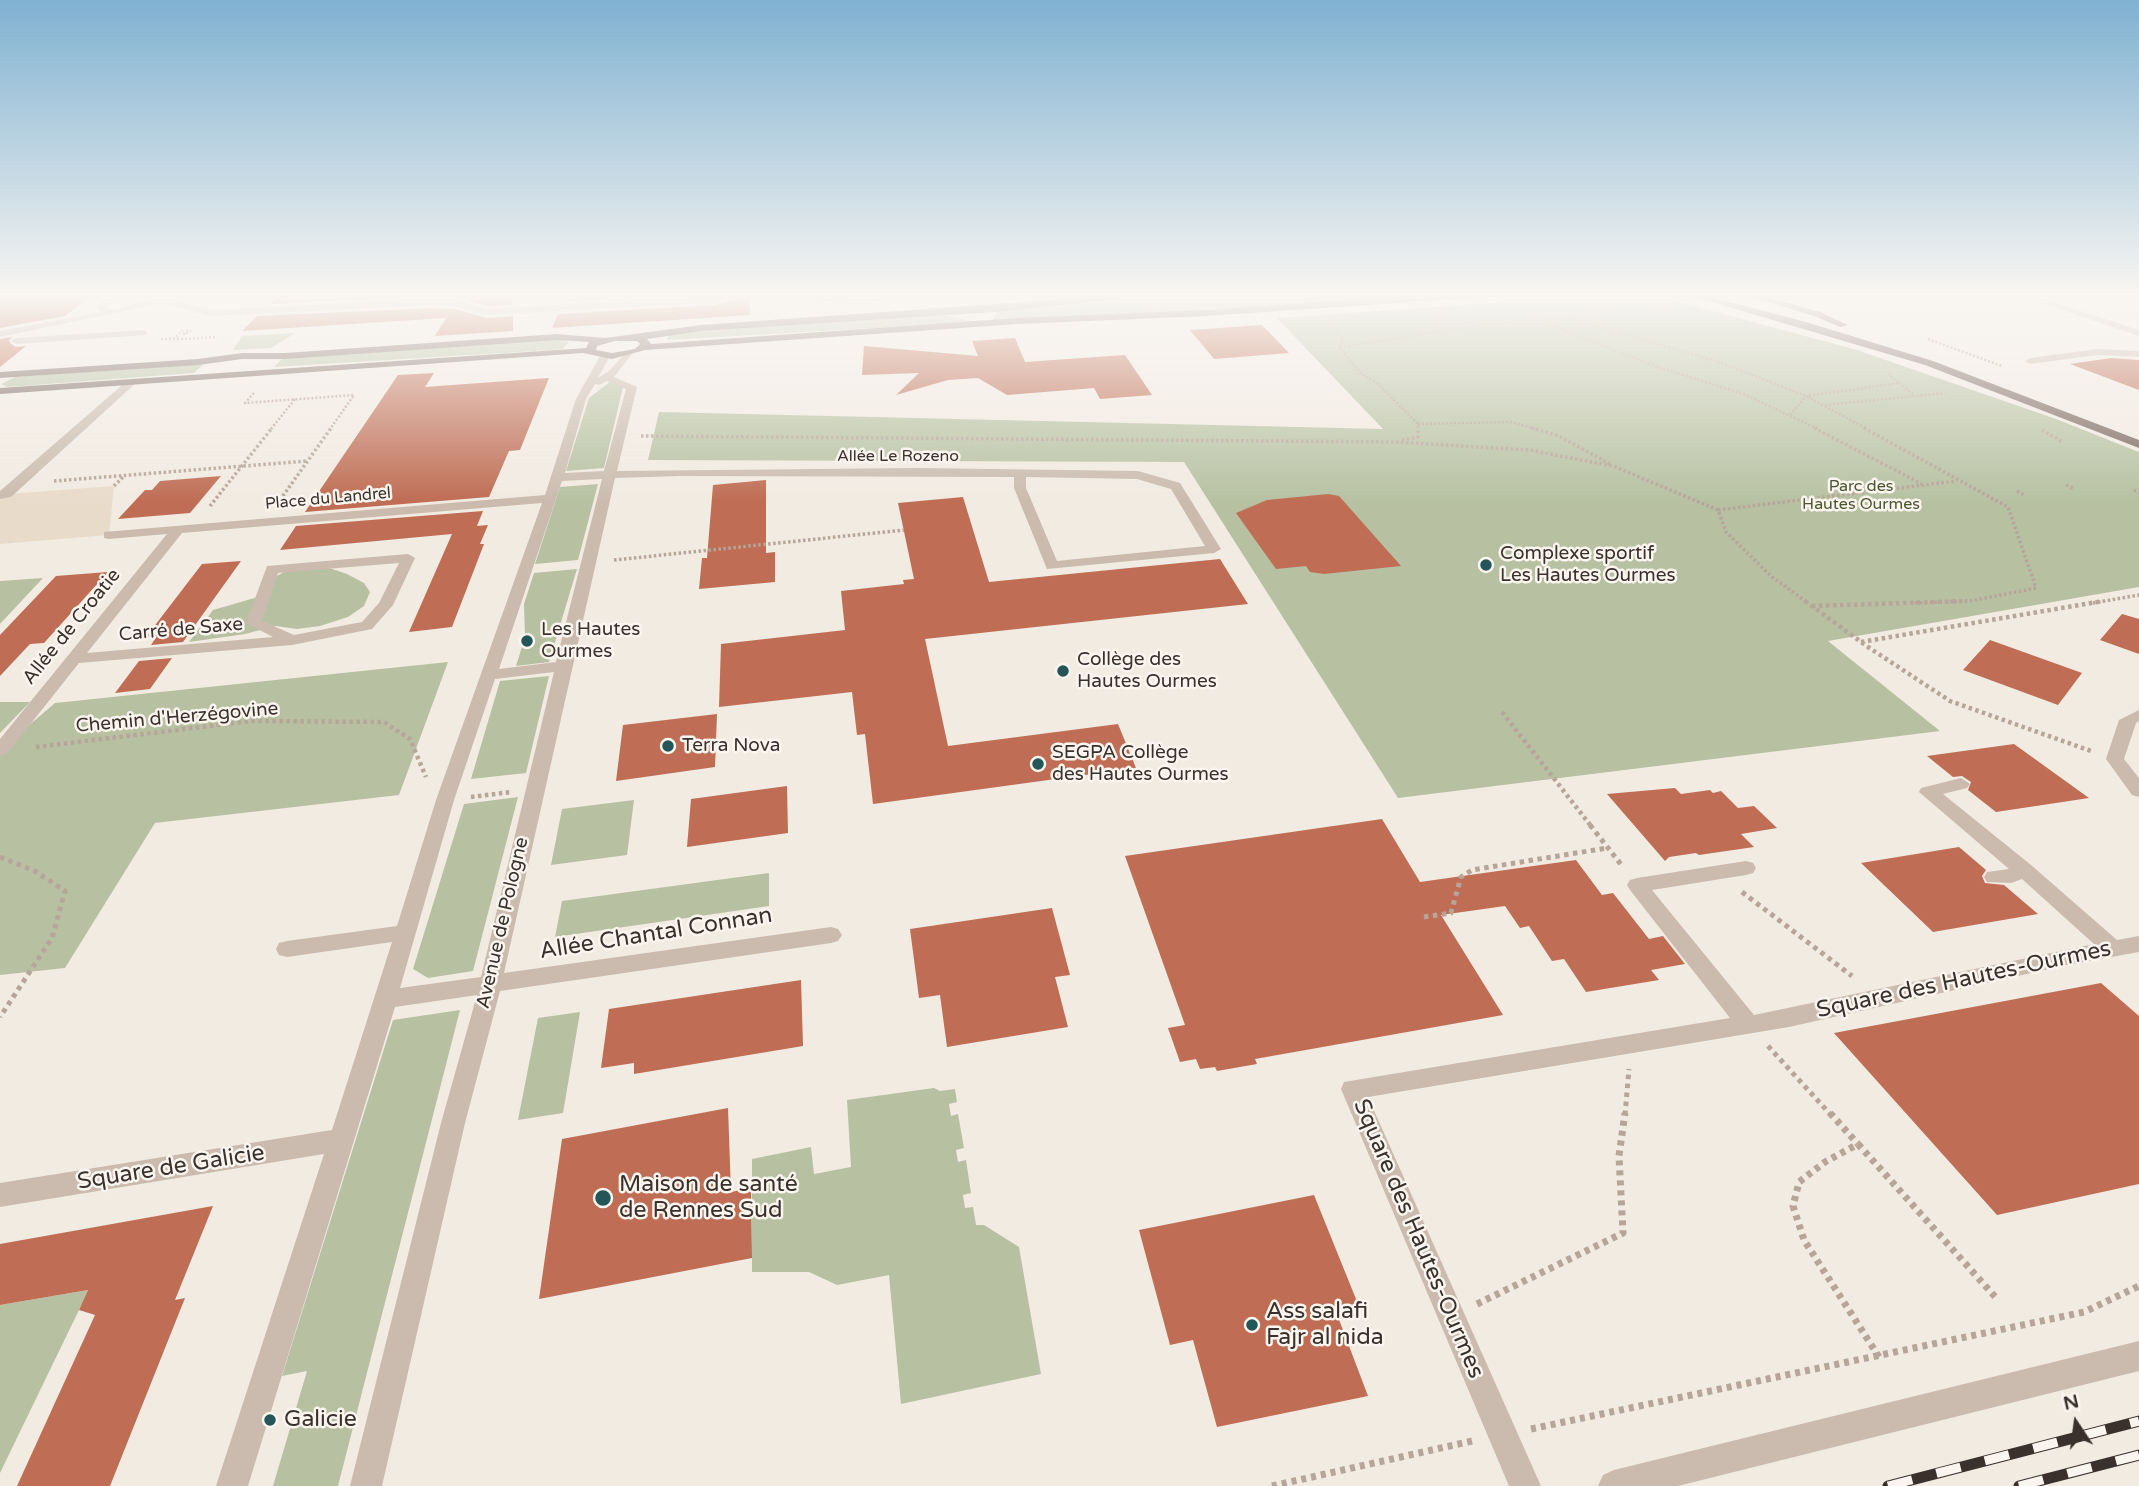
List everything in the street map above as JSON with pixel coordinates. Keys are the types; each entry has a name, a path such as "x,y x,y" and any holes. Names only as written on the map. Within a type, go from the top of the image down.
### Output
{"main road":[{"path":"2,377 180,363"},
{"path":"0,391 412,363"},
{"path":"1923,363 2139,444"},
{"path":"1949,363 2139,434"},
{"path":"2122,437 2139,434"}],"street":[{"path":"232,1486 448,794 587,389 601,363"},
{"path":"587,389 620,363"},
{"name":"Avenue de Pologne","path":"366,1486 453,1123 490,986 533,789 632,387 606,377"},
{"path":"3,495 19,484 132,382"},
{"name":"Allée Le Rozeno","path":"558,477 611,473 1020,473 1138,475 1176,486 1214,549 1052,566 1020,488 1020,473"},
{"name":"Place du Landrel","path":"109,535 550,498"},
{"name":"Allée de Croatie","path":"0,751 184,529"},
{"name":"Carré de Saxe","path":"74,659 292,640 367,626 386,605 408,558 272,569 254,623 292,640"},
{"path":"488,675 565,666"},
{"path":"2139,715 2128,720 2115,760 2139,791"},
{"path":"1961,784 1928,792 2024,870 2113,949"},
{"path":"1746,868 1637,885 1747,1023"},
{"path":"1994,877 2011,876 2024,870"},
{"path":"287,949 407,932"},
{"name":"Allée Chantal Connan","path":"386,999 831,935"},
{"name":"Square des Hautes-Ourmes","path":"1525,1486 1353,1089 1789,1018 2067,957 2139,944"},
{"name":"Square de Galicie","path":"0,1195 342,1140"},
{"path":"1614,1486 2139,1356"}],"path":[{"path":"1352,363 1361,374 1376,382 1418,424 1418,437 1395,442"},
{"path":"1648,363 1746,395 1922,484"},
{"path":"1722,363 1824,405 2008,507 2036,588 1970,601 1811,606"},
{"path":"1824,405 1914,395 1883,371"},
{"path":"259,374 254,379 268,378 245,403 354,395 265,522"},
{"path":"1790,415 1805,396 1899,383"},
{"path":"184,529 242,466 295,400"},
{"path":"1418,424 1511,422 1559,436 1613,466 1718,510 1959,480"},
{"path":"653,436 1395,442 1529,450 1613,466"},
{"path":"19,484 308,461"},
{"path":"114,486 125,475"},
{"path":"2066,485 2075,489"},
{"path":"2017,491 2024,495"},
{"path":"2134,491 2139,492"},
{"path":"1718,510 1726,532 1771,576 1861,642 1950,701 2115,760"},
{"path":"587,563 904,530"},
{"path":"1861,642 2139,595"},
{"path":"1502,712 1637,885"},
{"name":"Chemin d'Herzégovine","path":"0,751 251,721 384,722 410,739 428,783 448,794"},
{"path":"448,794 533,789"},
{"path":"1424,917 1451,914 1461,877 1472,870 1608,848"},
{"path":"0,857 35,871 65,891 52,938 0,1017"},
{"path":"1717,872 1879,998"},
{"path":"1747,1023 1998,1300"},
{"path":"1451,1316 1623,1233 1619,1156 1630,1077 1623,1044"},
{"path":"1857,1144 1825,1162 1799,1182 1793,1206 1804,1240 1879,1357"},
{"path":"1272,1486 1503,1434 2084,1312 2139,1286"}],"green space":[{"path":"278,363 333,363 274,367"},
{"name":"Parc des Hautes Ourmes","path":"1320,363 1895,363 2056,419 2139,452 2139,587 1828,641 1940,731 1398,798 1184,462 648,460 659,412 1383,429"},
{"path":"204,364 194,373 8,387 1,384 15,377"},
{"path":"611,381 623,387 604,468 566,471 589,398"},
{"path":"598,484 578,560 535,564 560,487"},
{"path":"320,565 364,583 370,592 364,606 348,617 320,626 297,629 276,626 245,634 189,642 213,610 258,597 275,577 284,572"},
{"path":"577,569 549,662 516,666 525,637 524,604 534,573"},
{"path":"43,578 0,624 0,581"},
{"path":"448,662 399,795 155,823 65,968 0,975 0,750 55,703"},
{"path":"549,676 526,773 471,779 500,681"},
{"path":"0,702 30,702 0,733"},
{"path":"518,797 473,971 428,978 413,969 464,804"},
{"path":"634,800 627,855 551,865 562,809"},
{"path":"769,873 769,906 555,937 562,901"},
{"path":"460,1010 338,1486 273,1486 307,1371 282,1376 393,1020"},
{"path":"580,1012 563,1113 518,1120 538,1018"},
{"path":"934,1088 940,1091 955,1089 957,1102 949,1104 951,1116 958,1114 964,1148 956,1150 958,1162 966,1160 971,1193 963,1195 965,1208 973,1207 976,1225 984,1225 1019,1247 1041,1374 901,1404 889,1275 837,1285 809,1272 752,1272 752,1159 811,1147 814,1174 851,1167 847,1100"},
{"path":"88,1290 79,1310 0,1473 0,1305"}],"shaded area":[{"path":"114,486 109,535 0,544 0,500 7,494"}],"building":[{"path":"863,363 1131,363 1152,395 1100,399 1094,388 1007,395 978,378 948,380 896,395 919,373 862,375"},
{"path":"2139,363 2139,390 2070,364"},
{"path":"434,373 425,387 549,378 520,450 509,451 489,497 305,512 398,375"},
{"path":"221,476 190,513 118,519 145,490 152,490 160,481"},
{"path":"766,480 766,553 775,552 775,582 699,589 702,558 707,558 713,485"},
{"path":"1328,494 1339,496 1401,566 1324,574 1310,572 1306,566 1276,569 1236,513 1267,500"},
{"path":"963,497 989,582 1220,559 1248,604 925,639 948,746 1118,724 1136,768 873,804 865,734 857,735 852,692 719,707 721,644 845,630 841,591 904,584 903,580 914,579 898,503"},
{"path":"483,511 477,526 488,525 480,544 484,544 452,627 409,632 452,534 280,550 296,526"},
{"path":"241,561 183,642 151,645 157,636 146,637 202,564"},
{"path":"108,572 44,643 30,644 0,676 0,635 56,576"},
{"path":"2122,614 2139,619 2139,654 2100,640"},
{"path":"1990,640 2082,673 2058,705 1963,670"},
{"path":"172,658 150,689 115,693 139,661"},
{"name":"Terra Nova","path":"717,714 715,767 616,781 623,725"},
{"path":"2014,744 2089,798 1996,812 1968,790 1971,782 1962,776 1953,777 1927,756"},
{"name":"Terra Nova","path":"787,786 788,833 687,847 691,799"},
{"path":"1675,788 1681,794 1721,791 1738,808 1754,806 1777,828 1741,834 1754,847 1669,857 1665,861 1607,794"},
{"path":"1382,819 1420,882 1576,860 1602,895 1613,893 1649,939 1663,936 1685,964 1651,970 1659,980 1586,992 1564,959 1552,961 1529,926 1520,928 1505,906 1441,915 1503,1015 1255,1059 1257,1064 1217,1071 1215,1067 1200,1069 1196,1059 1180,1062 1168,1028 1185,1025 1125,856"},
{"path":"1959,847 1986,870 1982,876 1985,883 2004,885 2038,914 1933,932 1861,863"},
{"path":"1052,908 1070,975 1055,977 1068,1027 947,1047 940,995 919,998 910,929"},
{"path":"801,980 803,1046 634,1074 634,1063 601,1068 609,1009"},
{"path":"2101,983 2139,1016 2139,1184 1997,1215 1834,1033"},
{"path":"728,1108 731,1192 751,1188 752,1258 539,1299 562,1139"},
{"name":"Ass salafi Fajr al nida","path":"1314,1195 1358,1304 1335,1309 1368,1396 1217,1427 1193,1340 1170,1345 1139,1230"},
{"path":"213,1206 175,1300 185,1298 110,1486 17,1486 95,1315 79,1310 88,1290 0,1305 0,1244"}],"railway":[{"path":"1888,1486 2139,1421"},
{"path":"2019,1486 2139,1455"}],"place":[{"name":"Complexe sportif Les Hautes Ourmes","path":"1486,565"},
{"name":"Les Hautes Ourmes","path":"527,641"},
{"name":"Collège des Hautes Ourmes","path":"1063,671"},
{"name":"Terra Nova","path":"668,746"},
{"name":"SEGPA Collège des Hautes Ourmes","path":"1038,764"},
{"name":"Maison de santé de Rennes Sud","path":"603,1198"},
{"name":"Ass salafi Fajr al nida","path":"1252,1325"},
{"name":"Galicie","path":"270,1420"}]}
